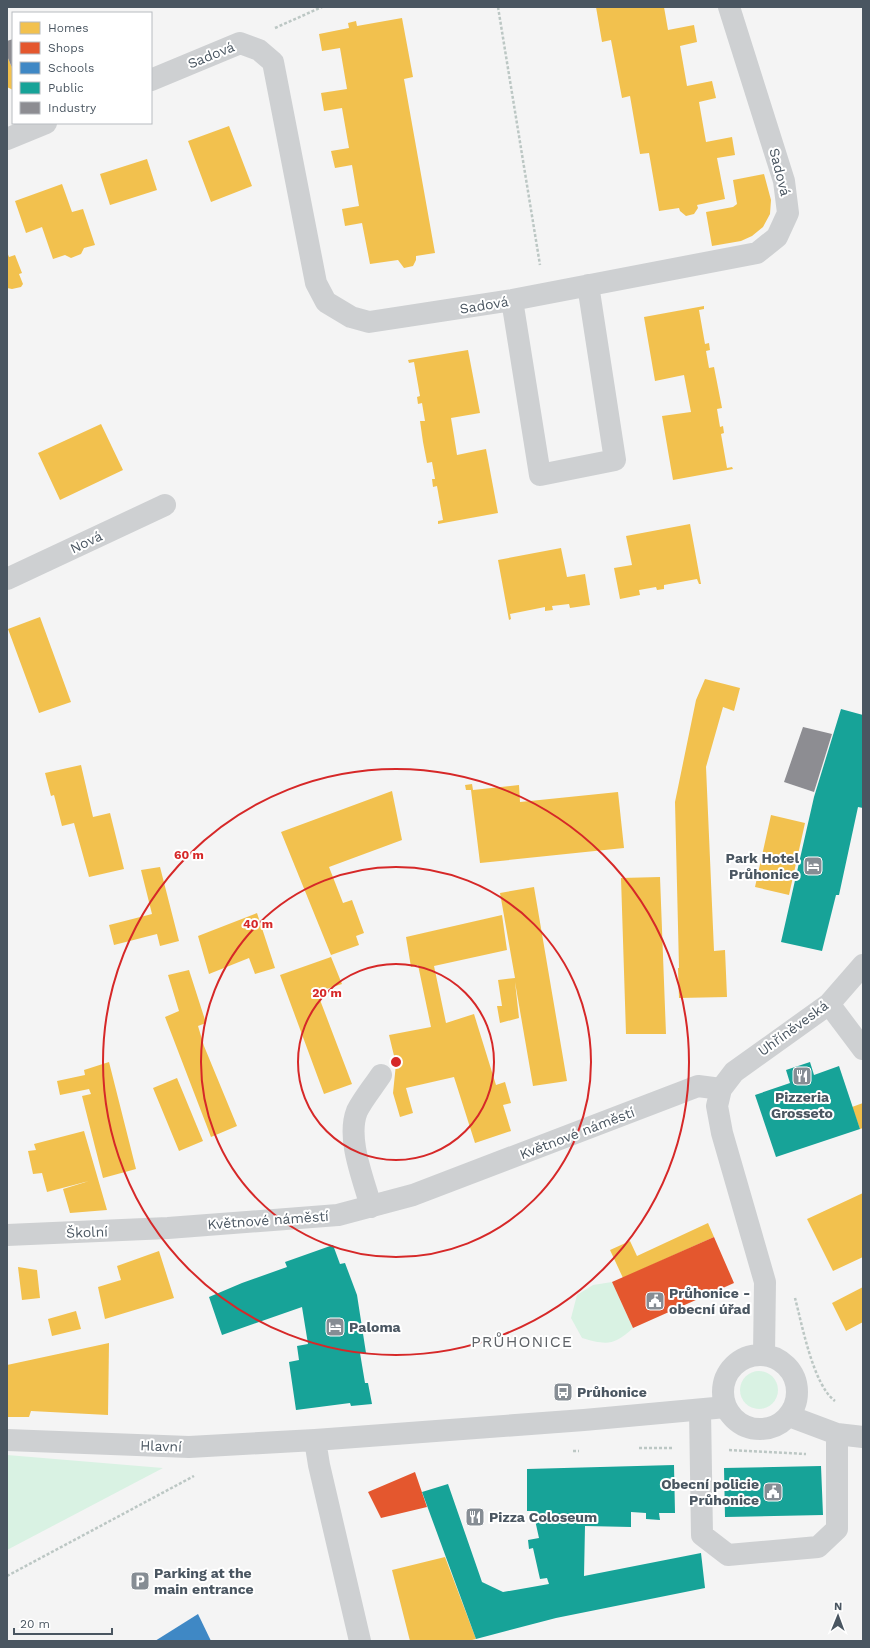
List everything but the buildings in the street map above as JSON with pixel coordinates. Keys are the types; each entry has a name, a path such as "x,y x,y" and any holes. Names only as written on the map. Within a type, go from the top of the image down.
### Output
{"street":[{"name":"Sadová","path":"152,80 240,43 259,50 273,62 316,283 326,302 351,317 369,322 512,300 757,253 777,237 788,213 784,180 730,7"},
{"path":"7,139 44,124"},
{"path":"512,300 540,475 615,460 588,285"},
{"name":"Nová","path":"7,579 166,505"},
{"name":"Uhříněveská","path":"721,1089 734,1072 829,1004 863,965"},
{"path":"829,1004 863,1049"},
{"path":"371,1207 354,1144 353,1126 357,1111 381,1075"},
{"name":"Květnové náměstí","path":"168,1228 338,1215 371,1207 413,1196 698,1086 721,1089"},
{"path":"721,1089 717,1106 722,1134 765,1282 764,1354"},
{"name":"Školní","path":"7,1235 168,1228"},
{"path":"764,1354 779,1359 789,1367 796,1380 798,1392 796,1405 789,1416 780,1424 768,1428 757,1429 744,1426 735,1420 726,1407 723,1398 723,1385 728,1372 737,1362 751,1355 764,1354"},
{"path":"360,1641 319,1464 315,1440 584,1420 726,1407"},
{"path":"700,1410 702,1535 728,1555 818,1547 838,1529 837,1434"},
{"path":"789,1416 837,1434 863,1437"},
{"name":"Hlavní","path":"7,1440 189,1446 315,1440"}],"path":[{"path":"240,43 322,7"},
{"path":"498,7 544,294"},
{"path":"795,1297 810,1355 828,1396 840,1405"},
{"path":"639,1448 701,1448 837,1456"},
{"path":"572,1451 579,1451"},
{"path":"7,1576 195,1476"}],"green space":[{"path":"612,1282 633,1328 615,1341 604,1343 582,1338 571,1318 577,1295 593,1285"},
{"path":"759,1371 772,1377 778,1390 772,1403 759,1409 746,1403 740,1390 746,1377"},
{"path":"7,1455 163,1468 7,1550"}],"place":[{"name":"Park Hotel Průhonice","path":"813,866"},
{"name":"Pizzeria Grosseto","path":"802,1076"},
{"name":"Průhonice - obecní úřad","path":"655,1301"},
{"name":"Paloma","path":"335,1327"},
{"name":"Průhonice","path":"563,1392"},
{"name":"Obecní policie Průhonice","path":"773,1492"},
{"name":"Pizza Coloseum","path":"475,1517"},
{"name":"Parking at the main entrance","path":"140,1581"}],"district":[{"name":"PRŮHONICE","path":"522,1341"}]}
